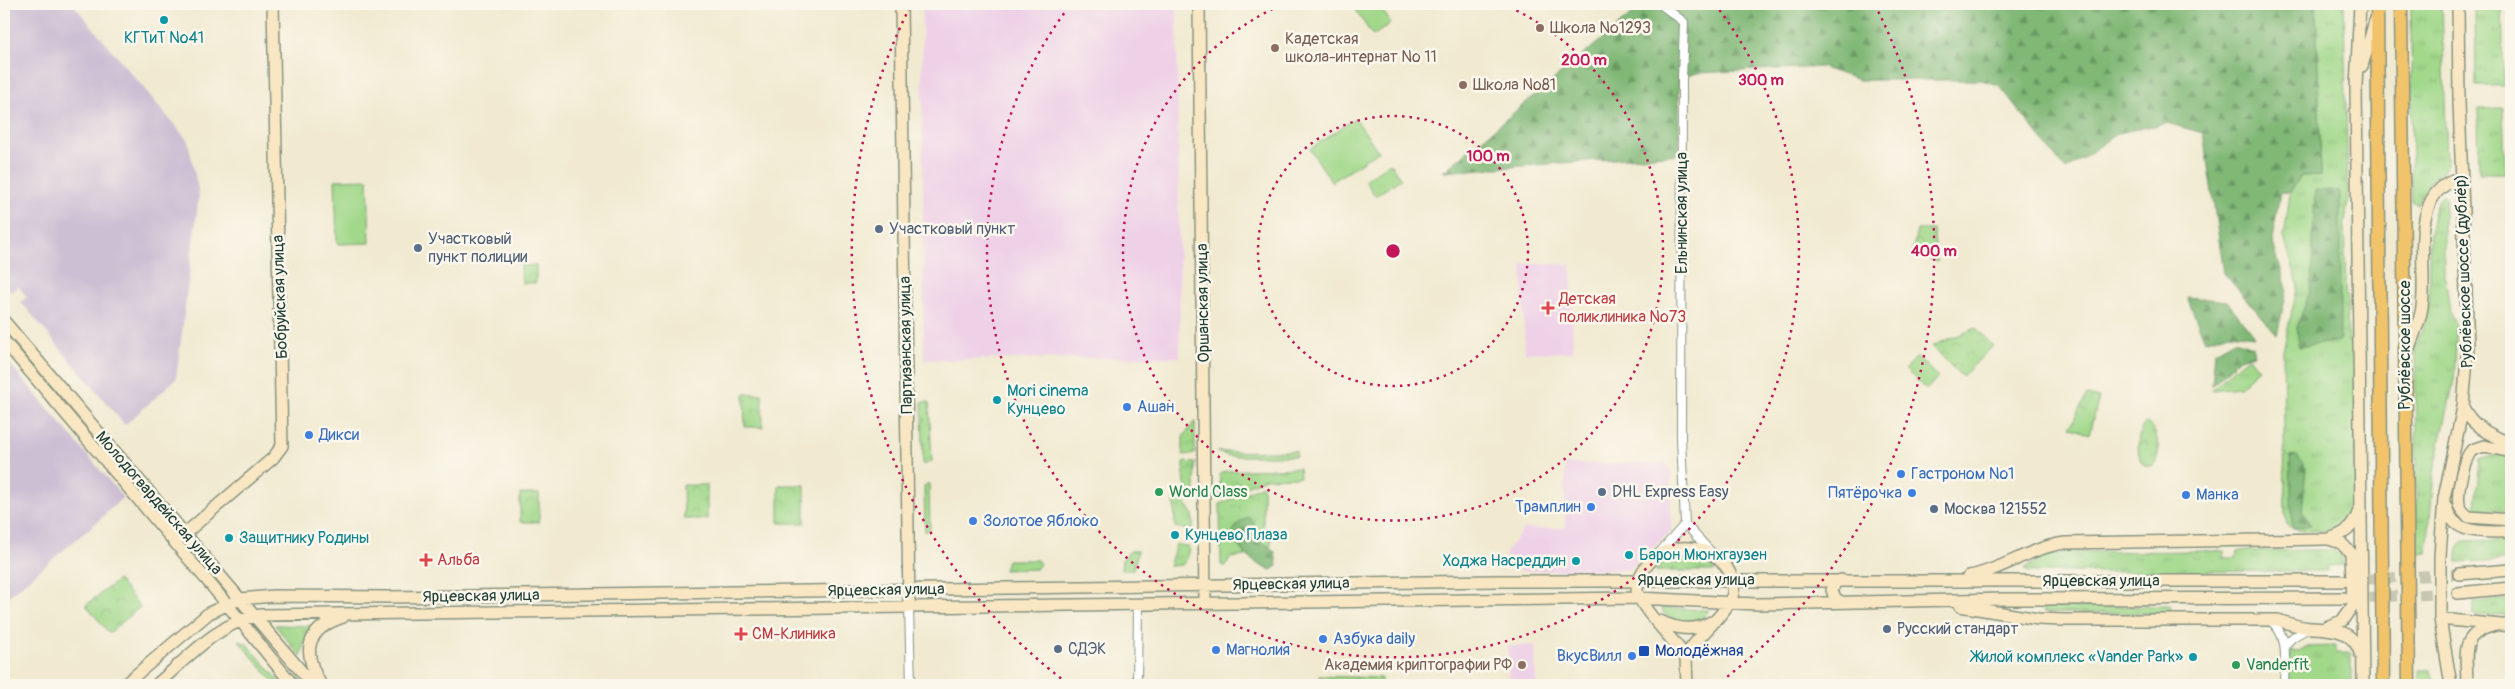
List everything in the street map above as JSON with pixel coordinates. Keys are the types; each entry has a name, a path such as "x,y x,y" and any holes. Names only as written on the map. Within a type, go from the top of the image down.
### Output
{"main road":[{"name":"Бобруйская улица","path":"175,542 273,458 282,446 273,4"},
{"name":"Партизанская улица","path":"901,4 909,607"},
{"name":"Оршанская улица","path":"1199,4 1205,603"},
{"path":"2360,4 2356,86 2363,685"},
{"name":"Рублёвское шоссе","path":"2401,4 2410,685"},
{"name":"Рублёвское шоссе (дублёр)","path":"2451,685 2440,620 2440,556 2444,498 2463,407 2468,346 2458,4"},
{"path":"2356,86 2377,8"},
{"name":"Рублёвское шоссе","path":"2377,8 2383,685"},
{"path":"2405,362 2422,307 2424,230 2428,205 2436,192 2444,185 2462,178"},
{"name":"Молодогвардейская улица","path":"4,321 313,685"},
{"name":"Молодогвардейская улица","path":"4,341 175,542 292,685"},
{"path":"2463,407 2468,417 2476,425 2511,444"},
{"path":"2511,452 2484,446 2472,450 2462,474 2459,499 2460,506 2469,517 2511,520"},
{"path":"1938,581 1985,573 2043,547 2065,543 2327,539 2336,537 2349,530 2357,516 2362,498"},
{"path":"2444,498 2448,516 2457,525 2476,531 2511,532"},
{"path":"2324,628 2342,621 2353,605 2351,553 2341,543 2327,539"},
{"path":"1686,658 1638,598 1637,580 1654,558 1671,549 1683,546 1695,548 1715,557 1724,566 1732,580 1733,593 1729,603 1694,644 1686,658 1686,685"},
{"path":"2459,574 2511,570"},
{"name":"Ярцевская улица","path":"124,685 209,613 240,599 268,596 390,597 1637,580 2343,580"},
{"path":"1841,580 1835,583 1832,590 1833,595 1841,602"},
{"path":"2458,593 2511,588"},
{"name":"Ярцевская улица","path":"156,685 223,629 239,620 254,616 1638,598 1729,603 2344,598"},
{"path":"1924,601 2047,619 2263,618 2310,628 2324,628 2346,632 2359,648 2363,661"},
{"path":"321,685 310,666 308,657 312,641 325,625 350,615"},
{"path":"1656,619 1669,626 1688,629 1699,627 1715,619"},
{"path":"2440,620 2511,626"},
{"path":"2468,685 2467,650 2470,638 2483,628 2496,625"}],"street":[{"name":"Ельнинская улица","path":"1660,4 1684,22 1682,80 1682,439 1685,524"},
{"path":"1654,558 1685,524 1708,546 1715,557"},
{"path":"1137,685 1138,605"},
{"name":"Партизанская улица","path":"909,607 912,685"},
{"path":"2263,618 2277,627 2285,645 2284,685"},
{"path":"2285,645 2300,632 2310,628"}],"shaded area":[{"path":"4,4 73,4 188,141 199,195 176,379 125,425 21,302 27,297 18,286 11,292 4,283"},
{"path":"922,4 1177,4 1180,357 924,360"},
{"name":"Детская поликлиника №73","path":"1522,264 1571,264 1573,352 1525,353"},
{"path":"4,357 123,497 97,522 4,600"},
{"path":"1665,463 1671,471 1671,531 1629,570 1522,571 1507,565 1506,552 1524,529 1565,528 1565,464"},
{"name":"Академия криптографии РФ","path":"1535,645 1536,685 1509,685 1508,646"}],"green space":[{"path":"1351,4 1378,4 1391,23 1373,36"},
{"path":"1644,4 2316,4 2321,175 2301,176 2290,193 2280,192 2272,240 2287,289 2277,335 2224,273 2203,133 2167,123 2118,133 2066,170 1999,85 1981,80 1859,80 1820,67 1697,73 1679,78 1679,154 1443,172"},
{"path":"2316,4 2344,4 2348,201 2344,228 2348,341 2357,343 2354,511 2351,518 2339,527 2308,531 2287,525 2285,512 2283,350 2298,285 2284,237 2290,193 2301,176 2321,175"},
{"path":"2411,4 2442,4 2447,164 2444,171 2429,182 2418,204 2412,201"},
{"path":"2475,4 2502,4 2504,86 2476,86"},
{"path":"2503,108 2505,173 2479,173 2478,109"},
{"path":"1355,118 1378,151 1332,182 1310,149"},
{"path":"1390,163 1401,179 1375,196 1365,180"},
{"path":"368,179 370,243 337,244 335,180"},
{"path":"2315,190 2340,192 2340,341 2299,347 2297,327 2311,288"},
{"path":"2443,194 2446,197 2444,213 2444,279 2446,279 2450,314 2456,325 2454,380 2434,472 2427,552 2417,553 2415,346 2424,326 2429,305 2430,231 2437,204"},
{"path":"1917,230 1933,230 1937,261 1912,253"},
{"path":"536,265 536,283 522,283 521,266"},
{"path":"2187,297 2227,301 2254,336 2229,333 2205,341"},
{"path":"1976,328 1993,346 1962,377 1932,346"},
{"path":"2235,340 2252,346 2254,354 2240,358 2212,386 2215,351"},
{"path":"1917,357 1938,377 1926,390 1905,369"},
{"path":"2249,357 2259,369 2239,387 2212,390 2232,370"},
{"path":"744,394 762,394 763,427 745,427"},
{"path":"2087,395 2099,398 2089,434 2070,427"},
{"path":"922,402 929,402 932,461 923,465"},
{"path":"1195,421 1195,454 1183,455 1183,437"},
{"path":"2146,423 2154,431 2158,443 2158,456 2152,466 2144,466 2138,451 2140,431"},
{"path":"1296,451 1296,456 1230,456 1217,452"},
{"path":"2497,454 2511,459 2511,512 2478,509 2475,506 2480,460"},
{"path":"2297,456 2306,468 2302,511 2311,525 2292,528 2290,457"},
{"path":"1184,462 1195,463 1195,495 1186,486"},
{"path":"1299,468 1300,477 1265,478 1219,498 1220,474 1226,471"},
{"path":"929,483 930,529 925,532 924,486"},
{"path":"683,485 707,485 707,519 684,519"},
{"path":"779,485 805,485 805,523 779,523"},
{"path":"1263,485 1263,538 1272,538 1270,547 1259,541 1253,531 1237,544 1246,556 1230,558 1226,566 1221,565 1220,504"},
{"path":"1177,492 1193,515 1193,531 1175,527 1174,494"},
{"path":"520,494 539,494 539,522 520,522"},
{"path":"1248,517 1254,523 1257,537 1275,552 1277,566 1271,570 1257,564 1239,545 1233,531 1240,522"},
{"path":"2511,540 2511,560 2457,562 2457,552 2465,541"},
{"path":"1176,544 1189,547 1187,559 1182,565 1169,566"},
{"path":"2333,550 2341,556 2343,565 2327,566 2327,571 2028,572 2025,568 2048,555 2067,552 2224,551 2224,558 2236,558 2237,551"},
{"path":"1130,551 1138,551 1133,570 1121,570 1122,560"},
{"path":"1689,551 1705,558 1716,571 1655,571 1669,555"},
{"path":"1007,560 1037,560 1040,564 1036,569 1004,570"},
{"path":"118,580 140,607 109,633 86,605"},
{"path":"2511,599 2511,616 2474,615 2474,602"},
{"path":"2171,606 2168,613 2045,613 2039,607"},
{"path":"1661,608 1709,610 1698,621 1684,624 1671,620"},
{"path":"275,625 315,626 304,643 301,657"},
{"path":"239,641 247,644 283,685 276,685"},
{"path":"2336,646 2336,653 2351,653 2351,685 2289,685 2290,651 2299,652 2307,647"},
{"path":"2419,670 2431,670 2435,685 2419,685"},
{"path":"1319,676 1381,678 1381,685 1319,685"}],"tunnel":[{"path":"2352,580 2459,574"},
{"path":"2353,598 2458,593"}],"place":[{"name":"КГТиТ №41","path":"164,20"},
{"name":"Школа №1293","path":"1540,28"},
{"name":"Кадетская школа-интернат № 11","path":"1275,48"},
{"name":"Школа №81","path":"1463,85"},
{"name":"Участковый пункт","path":"879,229"},
{"name":"Участковый пункт полиции","path":"418,248"},
{"name":"Детская поликлиника №73","path":"1548,308"},
{"name":"Mori cinema Кунцево","path":"997,400"},
{"name":"Ашан","path":"1127,407"},
{"name":"Дикси","path":"309,435"},
{"name":"Гастроном №1","path":"1901,474"},
{"name":"World Class","path":"1159,492"},
{"name":"DHL Express Easy","path":"1602,492"},
{"name":"Пятёрочка","path":"1912,493"},
{"name":"Манка","path":"2186,495"},
{"name":"Трамплин","path":"1591,507"},
{"name":"Москва 121552","path":"1934,509"},
{"name":"Золотое Яблоко","path":"973,521"},
{"name":"Кунцево Плаза","path":"1175,535"},
{"name":"Защитнику Родины","path":"229,538"},
{"name":"Барон Мюнхгаузен","path":"1629,555"},
{"name":"Альба","path":"426,560"},
{"name":"Ходжа Насреддин","path":"1576,561"},
{"name":"Русский стандарт","path":"1887,629"},
{"name":"СМ-Клиника","path":"741,634"},
{"name":"Азбука daily","path":"1323,639"},
{"name":"СДЭК","path":"1058,649"},
{"name":"Магнолия","path":"1216,650"},
{"name":"Молодёжная","path":"1644,651"},
{"name":"ВкусВилл","path":"1632,656"},
{"name":"Жилой комплекс «Vander Park»","path":"2193,657"},
{"name":"Академия криптографии РФ","path":"1522,665"},
{"name":"Vanderfit","path":"2236,665"}]}
